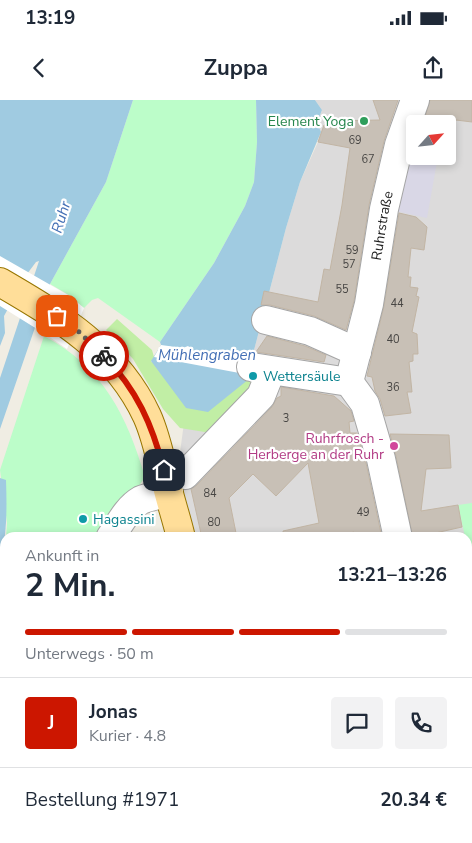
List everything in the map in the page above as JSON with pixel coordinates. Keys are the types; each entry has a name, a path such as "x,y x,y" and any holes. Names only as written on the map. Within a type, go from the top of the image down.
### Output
{"main road":[{"path":"0,282 74,328 109,360 126,380 138,400 177,484 181,532"}],"street":[{"name":"Ruhrstraße","path":"349,382 369,304 384,209 399,145 415,100"},
{"path":"266,320 310,332 357,352"},
{"path":"114,532 128,511 136,504 177,484 261,396 261,369 349,382 366,404 382,458 397,532"}],"shaded area":[{"path":"315,100 472,100 472,532 188,532 176,482 186,408 253,354 286,228 300,182 318,142 320,130 317,123 322,110"},
{"path":"406,146 406,165 436,165 427,218 391,210"}],"green space":[{"path":"133,100 256,100 257,142 254,182 245,206 214,263 160,342 98,298 92,300 84,308 67,294 50,284 106,182"},
{"path":"117,319 152,350 154,357 151,362 250,375 258,391 217,434 180,428 163,409 133,359 106,330"},
{"path":"44,336 65,348 82,363 110,395 130,434 145,477 107,532 6,532 7,523 0,470"},
{"path":"472,503 472,532 464,532 458,505"}],"water":[{"name":"Ruhr","path":"0,100 133,100 106,182 50,284 0,429 0,378 39,261 36,262 27,274 4,316 5,333 0,346"},
{"name":"Mühlengraben","path":"256,100 315,100 322,110 317,123 321,132 300,182 286,228 253,354 249,379 208,412 186,408 151,361 161,345 160,342 214,263 245,206 254,182 257,142"},
{"path":"0,478 6,480 6,501 5,532 0,532"}],"pier":[{"path":"0,256 68,295 84,308 67,349 0,306"},
{"path":"161,345 183,348 188,346 194,351 221,356 228,353 232,358 251,361 250,375 154,357"}],"building":[{"path":"373,100 398,100 384,141 369,205 354,301 346,330 314,316 270,305 261,305 264,291 318,302 324,269 330,270 350,148 318,142 324,125 328,125 329,121 380,120"},
{"path":"430,100 472,100 472,122 456,120 456,115 426,115"},
{"path":"399,213 416,217 427,227 424,250 411,248 408,277 411,277 410,287 418,288 416,296 419,297 412,332 417,334 418,354 413,354 413,361 409,362 412,392 407,392 411,413 385,416 380,399 375,391 372,377 367,376 384,306"},
{"path":"267,336 305,346 326,355 324,362 256,352"},
{"path":"281,387 334,396 351,411 354,421 349,422 350,433 357,433 366,463 381,532 283,532 319,523 308,463 276,496 253,474 229,498 236,532 201,532 191,489 196,486 272,407 277,398 281,396"},
{"path":"390,434 449,435 451,468 426,469 421,511 458,505 462,527 440,532 412,532"}],"way so far":[{"path":"57,316 78,331 104,356"}],"place":[{"name":"Element Yoga","path":"364,121"},
{"name":"Wettersäule","path":"253,376"},
{"name":"Ruhrfrosch - Herberge an der Ruhr","path":"394,446"},
{"name":"Hagassini","path":"83,519"}],"route":[{"path":"104,356 126,380 147,417 164,470"}]}
